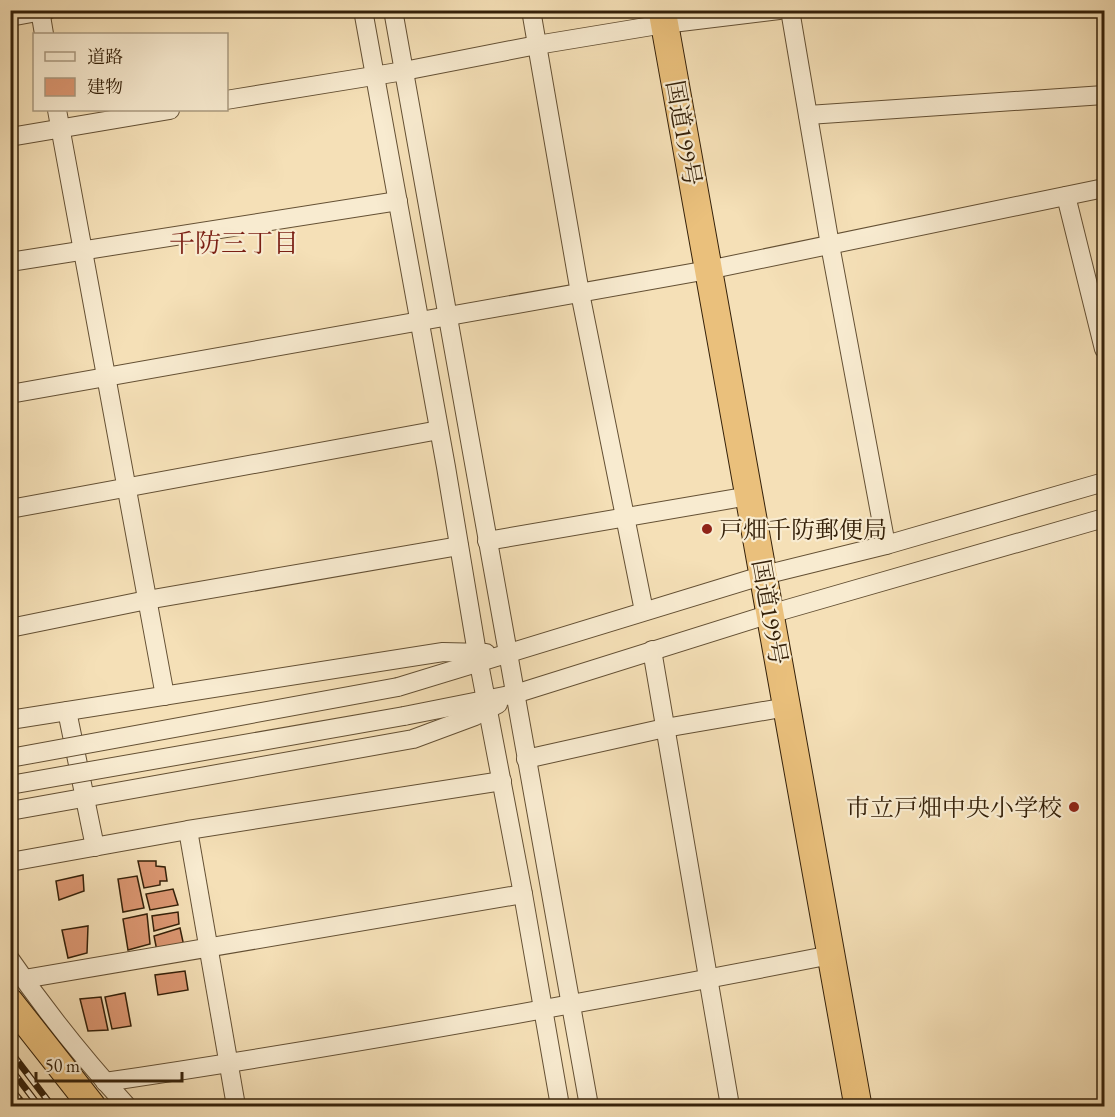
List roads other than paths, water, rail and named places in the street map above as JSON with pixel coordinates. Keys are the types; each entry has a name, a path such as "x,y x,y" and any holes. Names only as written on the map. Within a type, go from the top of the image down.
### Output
{"highway":[{"name":"国道199号","path":"663,17 858,1107"},
{"path":"10,1002 92,1107"}],"street":[{"path":"363,10 560,1107"},
{"path":"393,10 589,1107"},
{"path":"531,10 580,293 644,611"},
{"path":"228,100 404,71 663,17 778,10"},
{"path":"790,10 830,244 886,545"},
{"path":"10,17 42,11 44,33"},
{"path":"808,115 1104,95"},
{"path":"10,137 59,119 158,111"},
{"path":"59,119 165,696"},
{"path":"10,394 708,270 1104,188"},
{"path":"1066,196 1104,349"},
{"path":"10,262 398,201"},
{"path":"10,509 439,430"},
{"path":"10,758 398,687 478,658 509,654 764,575 886,545 1104,482"},
{"path":"487,541 749,496"},
{"path":"10,811 413,739 445,729 487,705 515,694 770,614 1104,518"},
{"path":"10,628 147,600 459,546"},
{"path":"652,651 730,1107"},
{"path":"10,720 443,652 478,658"},
{"path":"10,785 404,716 487,705"},
{"path":"526,759 665,728 787,707"},
{"path":"67,711 95,847"},
{"path":"10,862 188,830 502,781"},
{"path":"188,830 237,1107"},
{"path":"24,979 523,894"},
{"path":"105,1082 228,1064 831,955"},
{"path":"10,959 127,1107"}],"railway":[{"path":"10,1051 52,1106"},
{"path":"10,1068 39,1106"},
{"path":"10,1088 25,1106"}],"place":[{"name":"戸畑千防郵便局","path":"707,529"},
{"name":"市立戸畑中央小学校","path":"1074,807"}],"district":[{"name":"千防三丁目","path":"234,243"}]}
